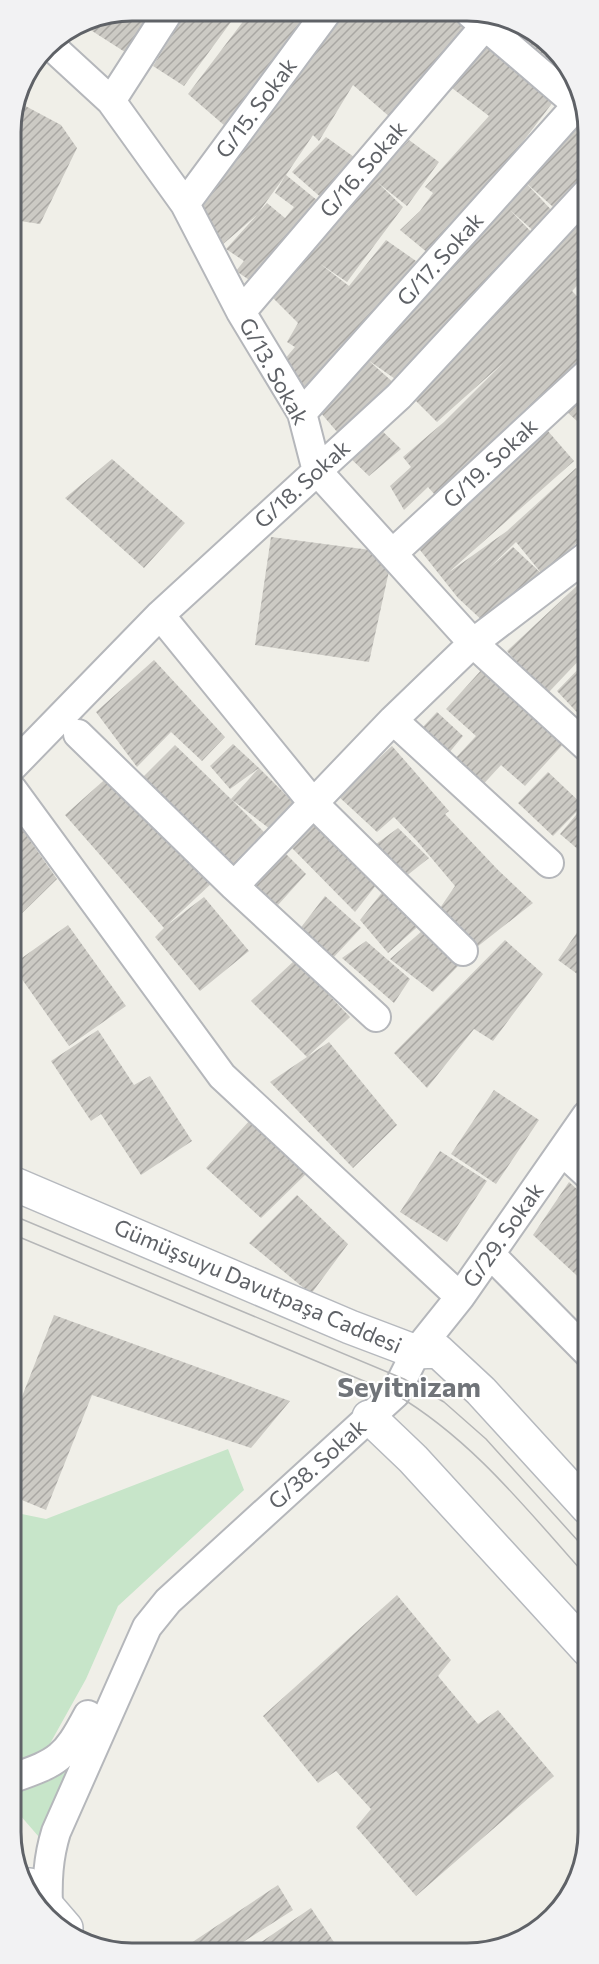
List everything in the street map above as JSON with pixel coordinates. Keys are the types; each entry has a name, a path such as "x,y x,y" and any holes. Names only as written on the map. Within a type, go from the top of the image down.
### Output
{"street":[{"path":"111,100 162,21"},
{"name":"G/15. Sokak","path":"185,204 320,21"},
{"name":"G/16. Sokak","path":"241,312 476,22"},
{"path":"479,22 571,95"},
{"name":"G/13. Sokak","path":"57,51 111,100 185,204 241,312 302,413 317,471 473,643 578,739"},
{"name":"G/17. Sokak","path":"302,413 573,102"},
{"name":"G/18. Sokak","path":"21,758 160,615 399,396 578,203"},
{"name":"G/19. Sokak","path":"393,553 578,381"},
{"path":"234,886 393,720 473,643 578,567"},
{"path":"160,615 313,803 463,951"},
{"path":"393,720 549,863"},
{"path":"78,734 234,886 376,1017"},
{"path":"21,801 222,1076 460,1297"},
{"name":"G/29. Sokak","path":"416,1352 460,1297 578,1128"},
{"path":"562,1151 578,1166"},
{"name":"Gümüşsuyu Davutpaşa Caddesi","path":"21,1187 350,1327 416,1352 438,1351 456,1366 578,1497"},
{"path":"490,1254 578,1343"},
{"name":"G/38. Sokak","path":"47,1902 46,1879 49,1854 56,1832 147,1627 168,1601 395,1394 416,1352"},
{"name":"G/38. Sokak","path":"21,1775 55,1763 71,1746 89,1713 124,1628 141,1604 378,1385 387,1372 416,1352"},
{"path":"369,1417 413,1459 578,1639"}],"green space":[{"path":"228,1449 244,1490 118,1606 86,1679 47,1749 35,1757 21,1761 21,1514 46,1519"},
{"path":"68,1770 39,1837 21,1816 21,1789 51,1780"}],"building":[{"path":"148,21 128,54 89,29 118,22"},
{"path":"181,21 232,21 184,86 153,66"},
{"path":"243,21 305,21 225,126 188,94"},
{"path":"339,21 468,22 391,118 353,85 319,141 313,135 286,175 323,205 261,288 236,271 244,261 226,249 257,215 222,245 200,210","holes":["285,176 275,193 294,207 285,218 267,203 258,213"]},
{"path":"511,30 534,44 561,73"},
{"path":"486,41 556,98 513,155 428,253 400,230 420,211 433,193 425,187 489,116 448,85"},
{"path":"25,106 61,125 77,148 40,224 21,221 21,125"},
{"path":"577,121 578,193 561,214 525,182 558,217 538,235 510,210 538,239 398,381 368,360 395,384 344,440 320,412"},
{"path":"326,137 354,157 324,200 292,172"},
{"path":"409,140 439,162 407,206 377,182 403,207 347,282 319,263 349,286 386,240 416,261 378,312 308,393 284,360 295,347 287,342 298,323 273,298 307,254"},
{"path":"578,220 578,285 572,291 578,297 578,369 435,495 428,487 404,510 390,486 411,467 403,457 444,422 504,362 437,422 408,393"},
{"path":"578,402 578,422 567,412"},
{"path":"377,426 401,449 369,476 347,455"},
{"path":"547,430 574,461 448,573 507,531 576,468 578,470 578,542 542,574 485,623 458,598 416,545","holes":["516,542 542,574 513,547 487,570"]},
{"path":"112,459 185,523 144,568 65,498"},
{"path":"271,537 393,553 369,662 255,645"},
{"path":"578,585 578,661 545,696 507,651"},
{"path":"154,660 225,737 202,761 171,732 137,767 96,712"},
{"path":"485,666 567,740 525,786 501,765 478,790 450,764 476,736 446,709"},
{"path":"578,669 578,713 557,691"},
{"path":"437,712 463,736 448,754 421,729"},
{"path":"233,744 259,768 230,789 210,766"},
{"path":"175,745 265,833 228,870 138,782"},
{"path":"392,746 449,811 445,814 533,903 477,947 438,911 455,886 417,841 394,817 377,832 338,796"},
{"path":"259,768 296,805 270,829 231,799"},
{"path":"548,772 578,800 578,810 553,836 518,803"},
{"path":"111,774 155,830 161,824 213,882 166,926 204,897 249,951 200,991 155,937 164,928 65,815"},
{"path":"578,813 578,849 560,834"},
{"path":"314,820 377,884 355,912 290,846"},
{"path":"21,828 57,879 21,914"},
{"path":"398,828 429,858 400,881 364,853"},
{"path":"281,849 306,874 278,905 252,885"},
{"path":"384,890 424,921 388,953 360,920"},
{"path":"325,896 361,928 333,958 299,930"},
{"path":"68,925 126,1006 69,1046 21,978 21,959"},
{"path":"423,930 458,966 433,992 390,959"},
{"path":"578,931 578,974 558,960"},
{"path":"505,940 543,974 493,1041 474,1029 427,1088 394,1053"},
{"path":"366,941 410,979 394,1003 342,958"},
{"path":"295,960 350,1017 307,1057 251,1001"},
{"path":"98,1030 134,1085 150,1076 192,1141 141,1175 101,1114 91,1121 51,1061"},
{"path":"329,1042 397,1125 353,1168 270,1082"},
{"path":"494,1090 539,1120 496,1184 451,1154"},
{"path":"251,1119 308,1172 261,1218 206,1168"},
{"path":"440,1151 487,1181 447,1242 400,1212"},
{"path":"569,1182 578,1190 578,1277 533,1235"},
{"path":"297,1195 348,1244 311,1294 249,1243"},
{"path":"54,1315 290,1401 251,1448 92,1395 46,1510 21,1500 21,1399"},
{"path":"397,1595 451,1660 438,1676 478,1724 498,1710 554,1776 416,1896 356,1827 371,1809 336,1771 318,1783 263,1716"},
{"path":"278,1885 293,1910 241,1943 191,1943"},
{"path":"311,1908 335,1943 260,1943"}],"tram line":[{"path":"21,1219 404,1379 444,1402 486,1439 578,1541"},
{"path":"21,1238 395,1394 423,1412 475,1455 521,1502 578,1567"}],"district":[{"name":"Seyitnizam","path":"409,1387"}]}
